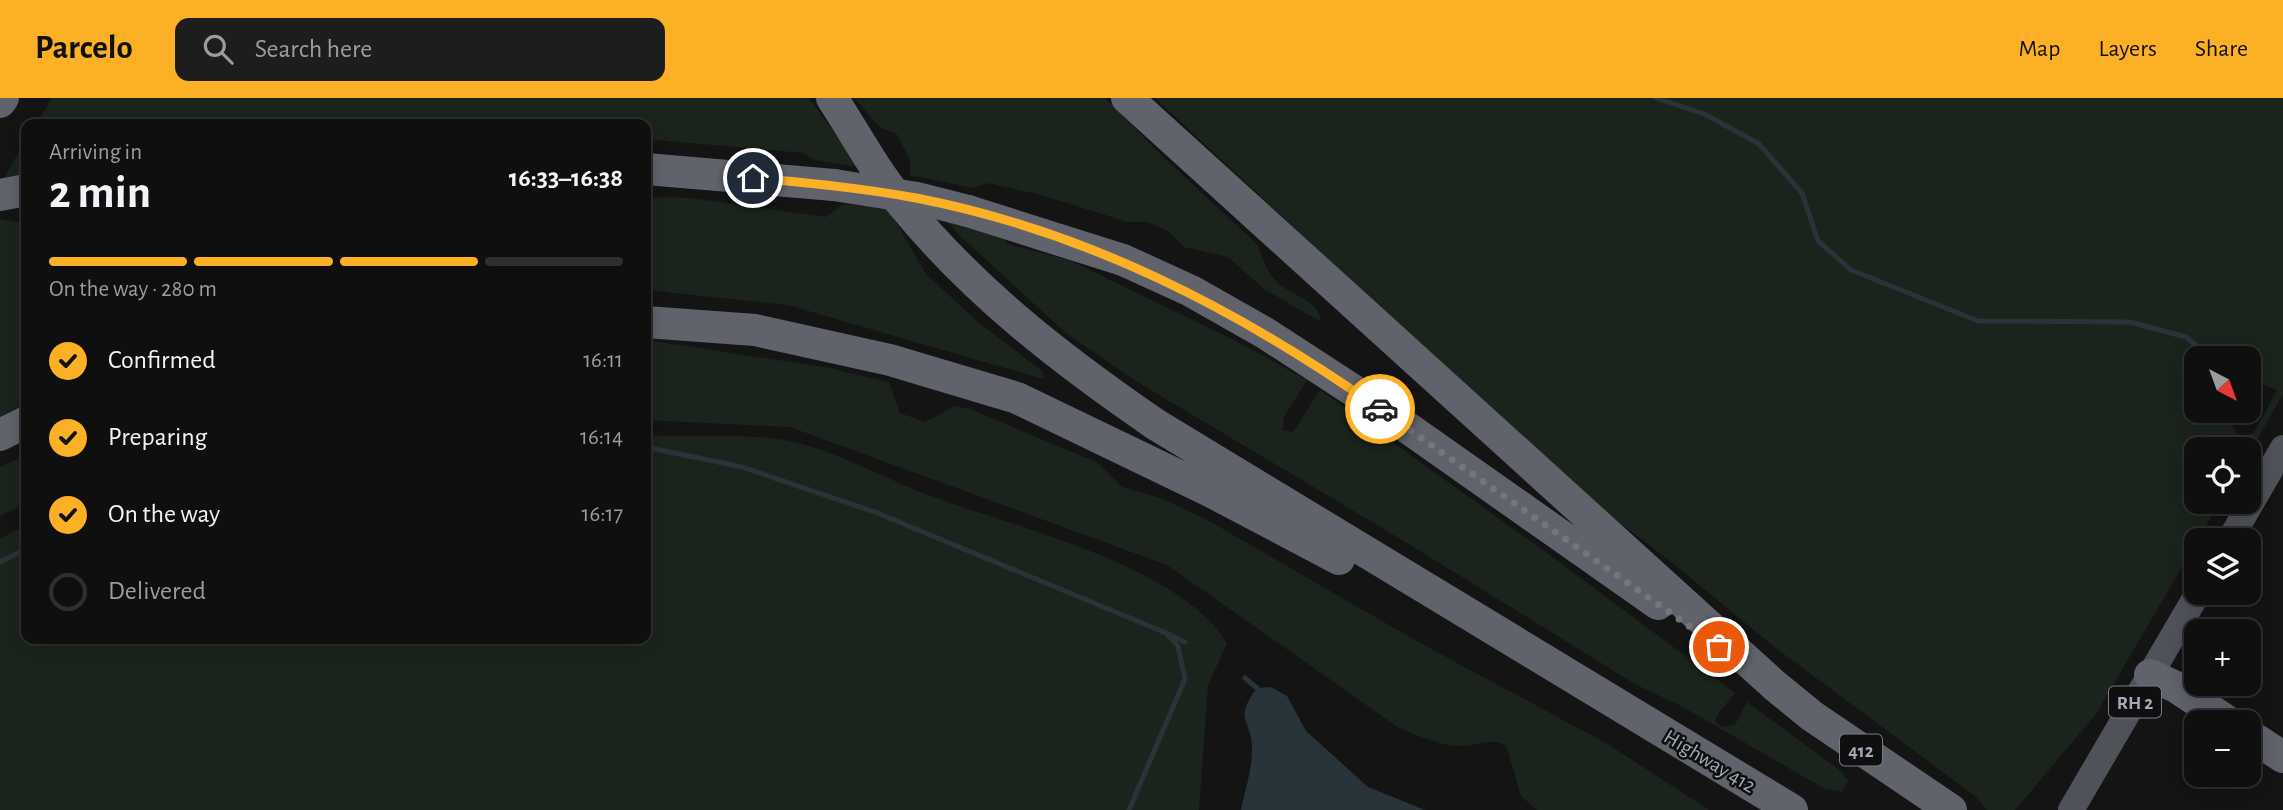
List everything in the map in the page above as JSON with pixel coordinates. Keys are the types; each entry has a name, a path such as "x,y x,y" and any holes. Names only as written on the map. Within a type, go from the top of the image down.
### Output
{"highway":[{"path":"832,98 901,204 1012,319 1083,375 1155,424 1628,713"},
{"path":"1127,98 1774,685"},
{"path":"651,169 834,186 917,198 968,211 1123,260 1191,291 1265,333 1382,410 1774,685"},
{"path":"0,195 21,191"},
{"path":"651,322 755,330 890,360 1017,398 1210,491 1628,713"},
{"path":"0,435 21,424"},
{"path":"2150,675 2176,687 2210,710"},
{"name":"412","path":"1774,685 1823,723 1951,810"},
{"name":"Highway 412","path":"1628,713 1792,810"},
{"path":"2261,743 2283,757"}],"main road":[{"path":"2237,528 2283,448"},
{"name":"RH 2","path":"2071,810 2191,605"}],"shaded area":[{"path":"52,98 809,98 859,167 814,160 803,153 651,139 651,119 39,119"},
{"path":"854,98 1105,98 1160,154 1257,244 1275,280 1309,302 1319,314 1321,322 1264,289 1228,257 1184,247 1168,231 1148,222 1128,222 1041,195 989,183 973,188 910,175 910,160 896,133 881,128"},
{"path":"1155,98 2283,98 2283,394 2259,437 2246,437 2261,424 2277,390 2261,384 2261,346 2184,346 2184,424 2232,424 2241,437 2184,437 2184,514 2213,514 2205,528 2184,528 2184,564 2096,714 2015,810 1987,810 1975,796 1777,649 1665,557 1581,494"},
{"path":"21,148 21,176 2,181"},
{"path":"651,197 690,198 826,217 843,204 888,208 926,274 978,322 1043,372 1043,379 788,305 651,291"},
{"path":"945,218 1001,232 1007,244 1069,260 1236,341 1307,380 1284,417 1282,430 1293,432 1320,390 1558,561 1735,693 1716,716 1716,723 1722,727 1735,725 1747,702 1842,772 1848,781 1842,792 1825,789 1683,707 1635,684 1399,538 1139,383 1067,334 958,234"},
{"path":"0,219 21,222 21,406 0,416"},
{"path":"651,341 824,367 889,382 900,413 925,422 955,406 970,409 1098,463 1122,487 1163,499 1209,521 1420,643 1606,743 1709,810 1537,810 1521,796 1506,745 1488,742 1464,746 1449,745 1399,728 1167,565 790,427 651,420"},
{"path":"651,435 750,437 784,440 819,449 928,495 1091,551 1172,591 1204,616 1227,643 1208,686 1199,810 0,810 0,539 21,528 21,644 651,644"},
{"path":"21,457 21,506 0,516 0,467"},
{"path":"1271,687 1287,696 1306,731 1368,787 1425,810 1241,810 1252,757 1246,707 1257,688"}],"waterway":[{"path":"1656,98 1704,114 1758,143 1802,193 1818,241 1851,270 1978,321 2130,322 2186,337 2197,346"},
{"path":"651,448 742,467 875,512 1166,633 1178,646 1185,679 1129,810"},
{"path":"0,562 21,552"},
{"path":"1169,634 1185,642"},
{"path":"1245,678 1257,688"}],"way so far":[{"path":"1380,409 1719,647"}],"route":[{"path":"753,178 917,198 1074,242 1123,260 1191,291 1265,333 1380,409"}]}
